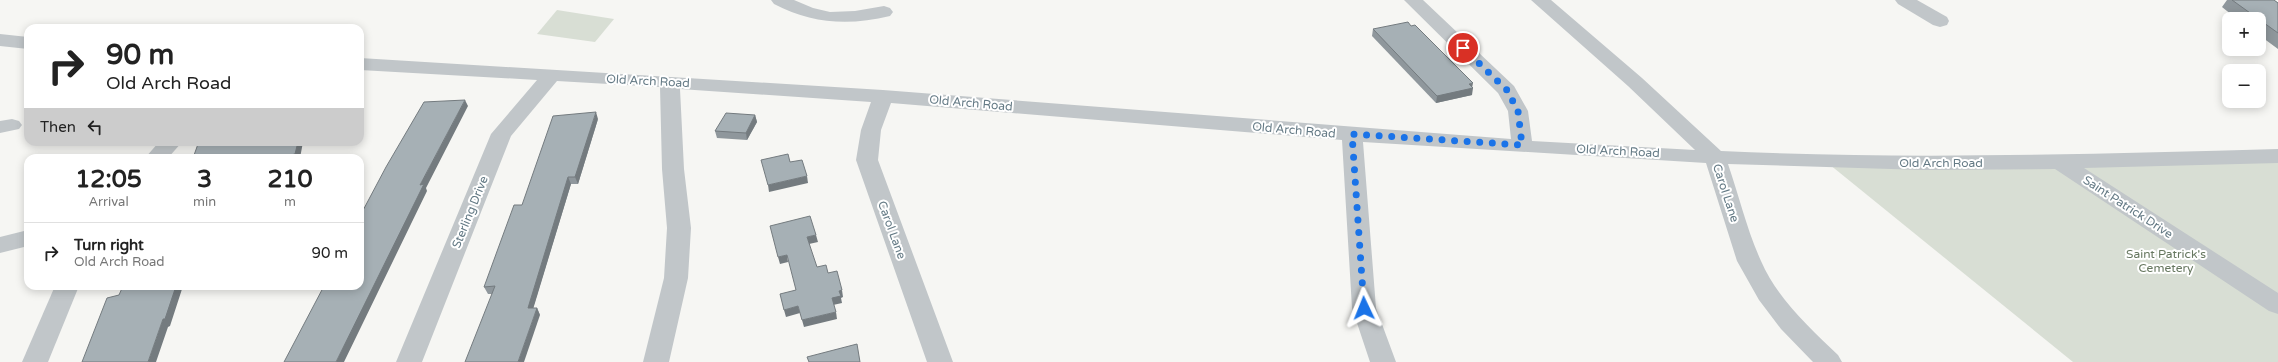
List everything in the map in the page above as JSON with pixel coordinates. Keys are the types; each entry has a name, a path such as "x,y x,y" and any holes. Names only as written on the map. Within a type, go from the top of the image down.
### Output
{"street":[{"path":"780,0 809,14 831,18 848,19 884,12"},
{"path":"1413,0 1507,90 1518,111 1522,145"},
{"name":"Carol Lane","path":"1540,0 1635,82 1714,156 1749,261 1768,294 1790,323 1829,362"},
{"path":"1904,0 1940,21"},
{"path":"0,40 24,43"},
{"name":"Old Arch Road","path":"364,64 883,96 1352,134 1714,156 1870,163 2058,161 2278,156"},
{"name":"Sterling Drive","path":"409,362 501,134 552,76"},
{"path":"656,362 676,278 679,228 673,169 670,83"},
{"name":"Carol Lane","path":"883,96 871,130 868,160 940,362"},
{"path":"1352,134 1364,308 1374,340 1384,362"},
{"path":"160,154 167,146"},
{"name":"Saint Patrick Drive","path":"2058,161 2278,305"},
{"path":"0,245 24,239"},
{"path":"35,362 65,290"}],"green space":[{"path":"557,10 614,19 595,42 537,34"},
{"name":"Saint Patrick's Cemetery","path":"2278,156 2278,362 2073,362 1824,160"}],"building":[{"path":"2232,0 2274,0 2278,3 2278,33 2266,24 2266,12 2249,12"},
{"path":"1408,22 1411,26 1415,25 1473,83 1469,84 1473,88 1437,96 1373,29"},
{"path":"465,100 420,185 424,184 336,362 284,362 322,290 364,290 364,208 424,102"},
{"path":"596,112 575,177 568,177 528,308 537,308 518,362 465,362 495,286 484,287 514,205 522,205 553,116"},
{"path":"726,113 755,115 746,133 715,131"},
{"path":"197,146 297,146 295,154 194,154"},
{"path":"788,154 790,162 802,160 807,176 768,185 761,160"},
{"path":"810,216 816,235 807,237 817,267 826,265 828,273 837,271 842,290 839,291 841,296 832,298 836,312 802,320 798,306 784,310 780,294 796,290 787,255 778,257 770,226"},
{"path":"121,290 175,290 148,362 82,362 107,298 119,295"},
{"path":"857,344 860,362 809,362 807,357"}],"route":[{"path":"1364,308 1352,134 1522,145 1518,111 1507,90 1463,48"}]}
